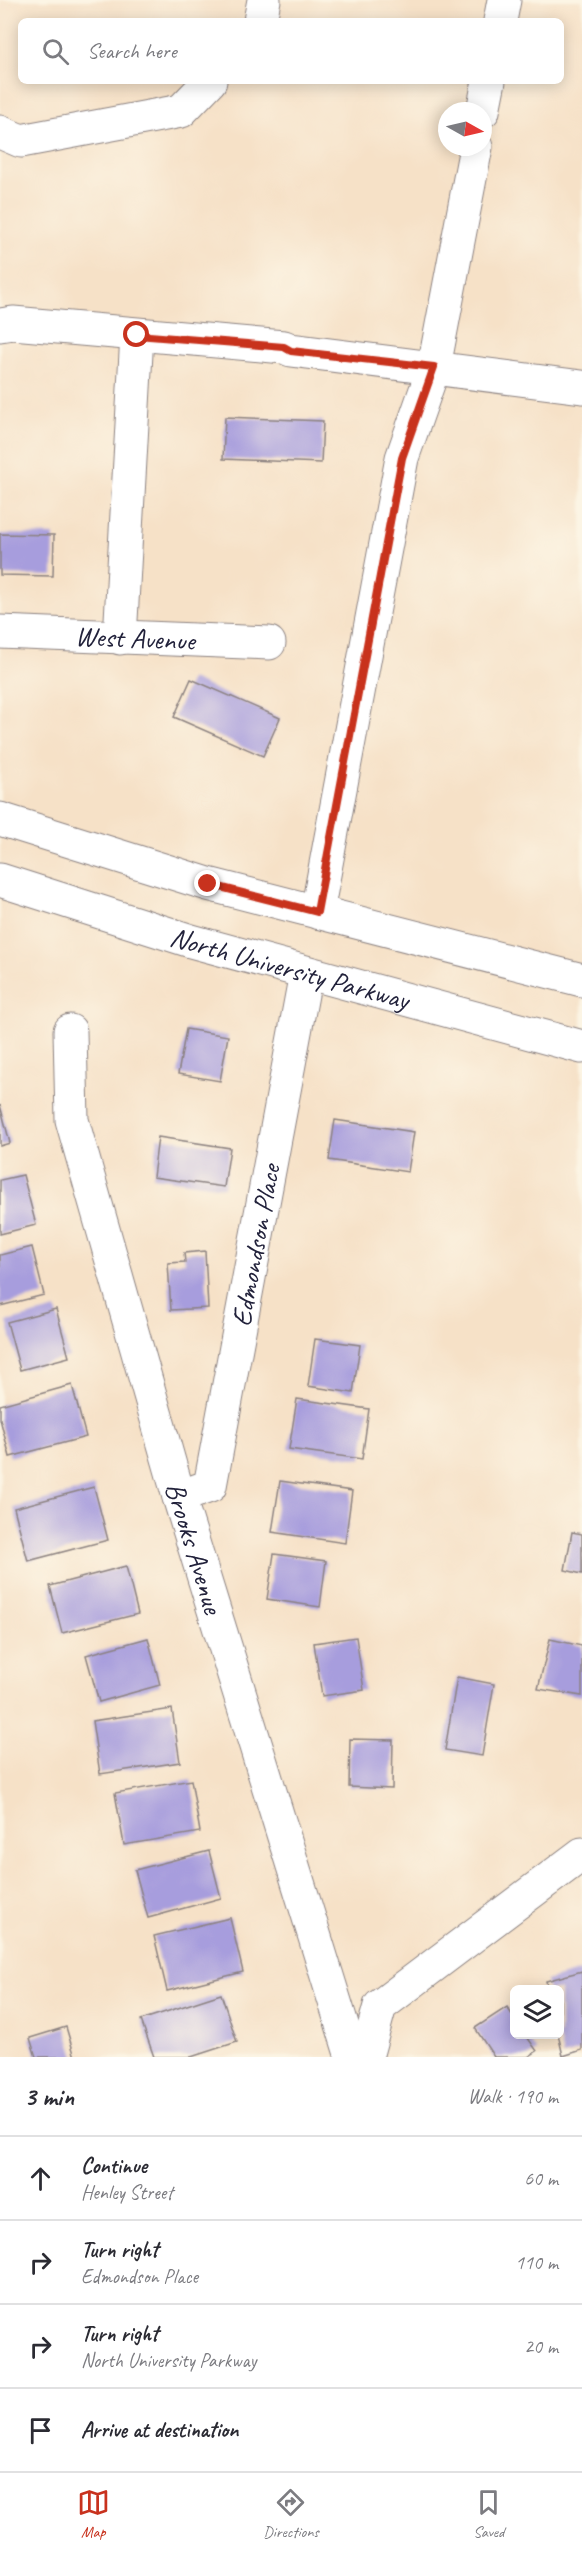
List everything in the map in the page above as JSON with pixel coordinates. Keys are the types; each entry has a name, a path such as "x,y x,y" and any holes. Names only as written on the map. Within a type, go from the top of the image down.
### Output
{"street":[{"path":"261,18 264,0"},
{"path":"501,18 504,0"},
{"path":"0,132 21,141 181,111 207,84"},
{"path":"485,102 488,84"},
{"path":"317,912 402,458 434,367 474,156"},
{"path":"0,325 13,323 284,347 291,351 582,387"},
{"path":"120,638 137,335"},
{"name":"West Avenue","path":"0,632 269,643"},
{"name":"North University Parkway","path":"0,819 208,884 582,980"},
{"name":"North University Parkway","path":"0,880 191,941 582,1047"},
{"name":"Edmondson Place","path":"179,1497 210,1486 306,973"},
{"name":"Brooks Avenue","path":"70,1031 72,1120 179,1497 352,2057"},
{"path":"366,2057 380,2006 582,1854"}],"building":[{"path":"225,417 323,421 321,463 223,459"},
{"path":"0,534 54,535 53,576 0,575"},
{"path":"191,679 280,718 263,756 174,717"},
{"path":"186,1029 228,1036 220,1081 178,1074"},
{"path":"0,1105 10,1143 0,1146"},
{"path":"335,1120 414,1132 408,1172 329,1160"},
{"path":"158,1137 230,1148 224,1187 153,1177"},
{"path":"23,1175 36,1225 0,1234 0,1180"},
{"path":"32,1247 44,1295 0,1306 0,1255"},
{"path":"205,1251 208,1308 171,1310 168,1263 185,1262 184,1253"},
{"path":"56,1309 69,1357 20,1370 7,1322"},
{"path":"315,1339 360,1345 353,1393 308,1386"},
{"path":"72,1385 86,1437 10,1457 0,1419 0,1405"},
{"path":"297,1399 369,1409 362,1459 289,1449"},
{"path":"280,1481 352,1491 345,1543 272,1532"},
{"path":"94,1487 108,1540 28,1561 14,1508"},
{"path":"572,1532 582,1534 582,1574 565,1570"},
{"path":"274,1554 326,1561 320,1607 267,1599"},
{"path":"126,1566 138,1614 62,1633 50,1586"},
{"path":"356,1637 364,1690 322,1696 314,1643"},
{"path":"148,1638 160,1685 99,1702 86,1655"},
{"path":"550,1639 582,1646 582,1696 538,1689"},
{"path":"457,1677 494,1684 482,1756 445,1750"},
{"path":"172,1709 180,1762 100,1774 92,1721"},
{"path":"350,1739 393,1740 392,1789 349,1787"},
{"path":"191,1780 200,1832 124,1845 115,1793"},
{"path":"209,1851 221,1898 148,1918 135,1870"},
{"path":"230,1918 243,1972 167,1991 154,1936"},
{"path":"582,1971 582,2050 563,2056 559,2039 564,2039 564,1985 547,1985 546,1981"},
{"path":"221,1994 237,2042 191,2057 154,2057 141,2020"},
{"path":"507,2007 510,2012 510,2039 529,2039 537,2051 528,2057 494,2057 475,2028"},
{"path":"66,2027 75,2057 36,2057 30,2038"}],"route":[{"path":"137,335 284,347 291,351 434,367 402,458 317,912 208,884"}]}
